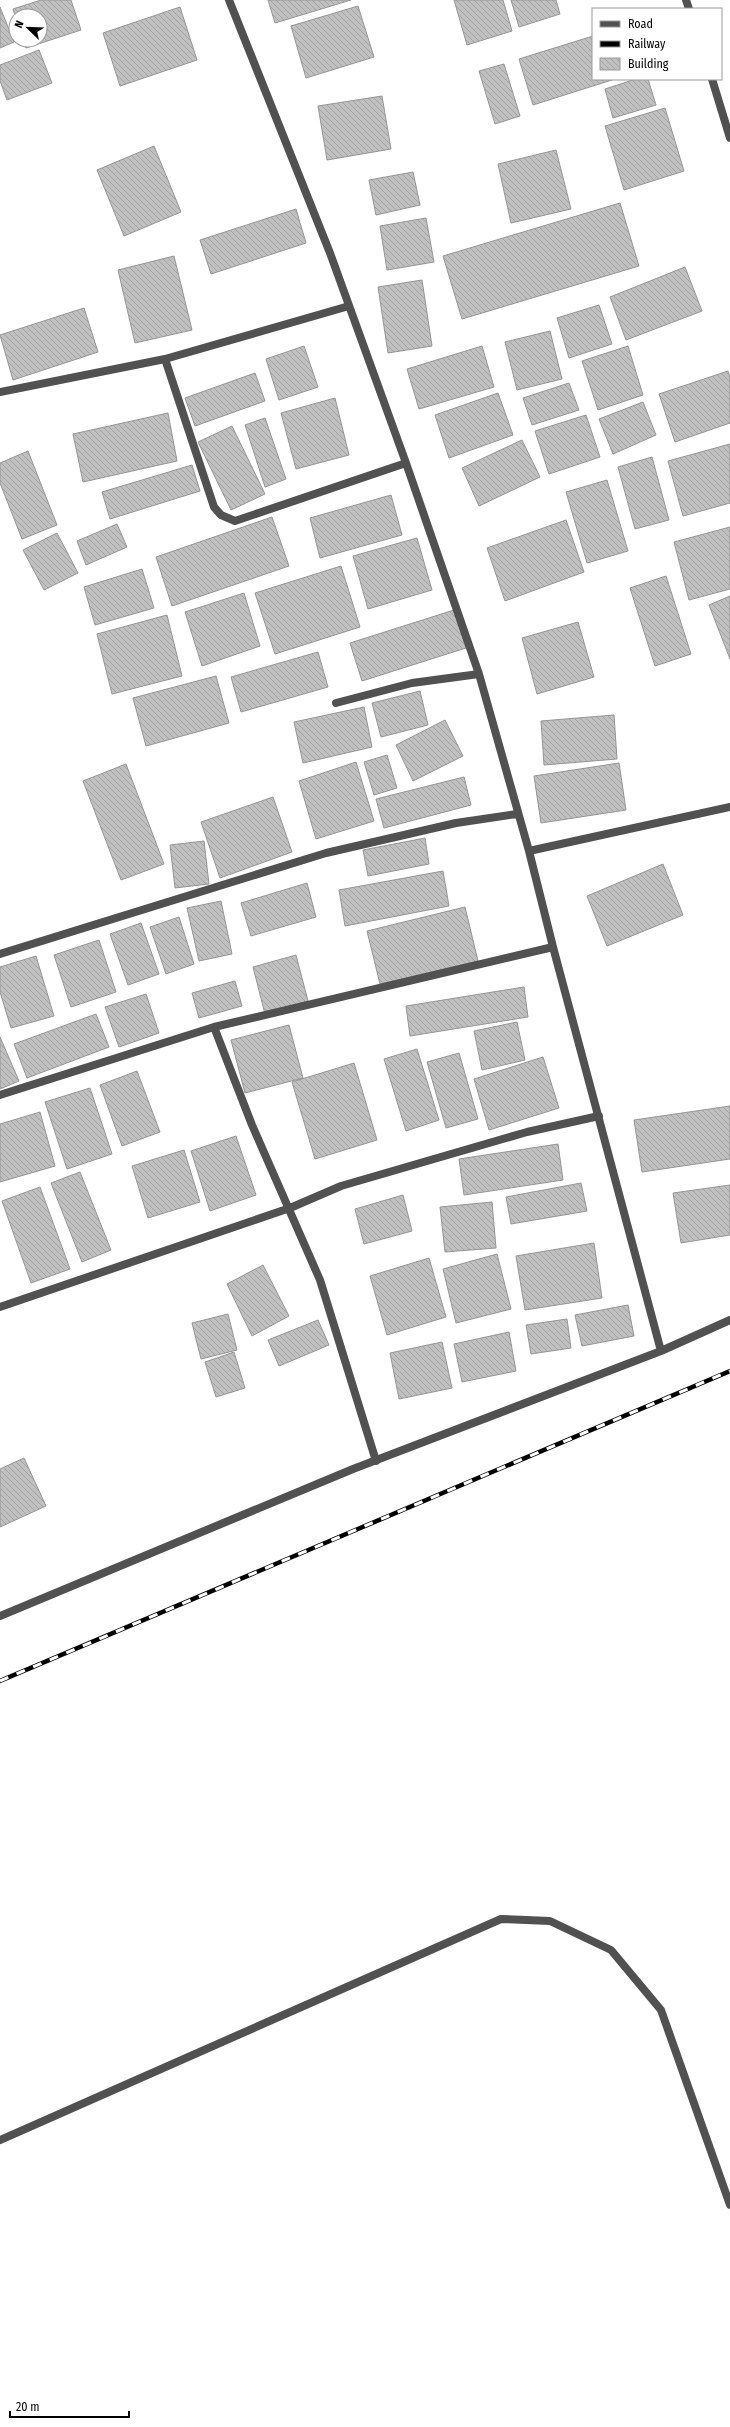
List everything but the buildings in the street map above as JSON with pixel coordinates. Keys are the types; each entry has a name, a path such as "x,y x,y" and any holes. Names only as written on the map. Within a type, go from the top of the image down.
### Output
{"street":[{"path":"229,0 348,306 406,462 479,674 517,814 529,851 553,947 661,1351"},
{"path":"712,80 730,138"},
{"path":"0,392 165,359 348,306"},
{"path":"165,359 214,507 226,518 235,521 406,462"},
{"path":"336,703 412,683 479,674"},
{"path":"529,851 730,808"},
{"path":"0,954 326,853 456,824 517,814"},
{"path":"0,1095 214,1027 553,947"},
{"path":"214,1027 252,1125 290,1208 320,1280 376,1461"},
{"path":"0,1307 290,1208 341,1186 527,1132 599,1116"},
{"path":"0,1616 376,1461 661,1351 730,1320"},
{"path":"0,2140 501,1919 550,1921 610,1950 661,2010 730,2205"}],"railway":[{"path":"0,1681 730,1371"}]}
